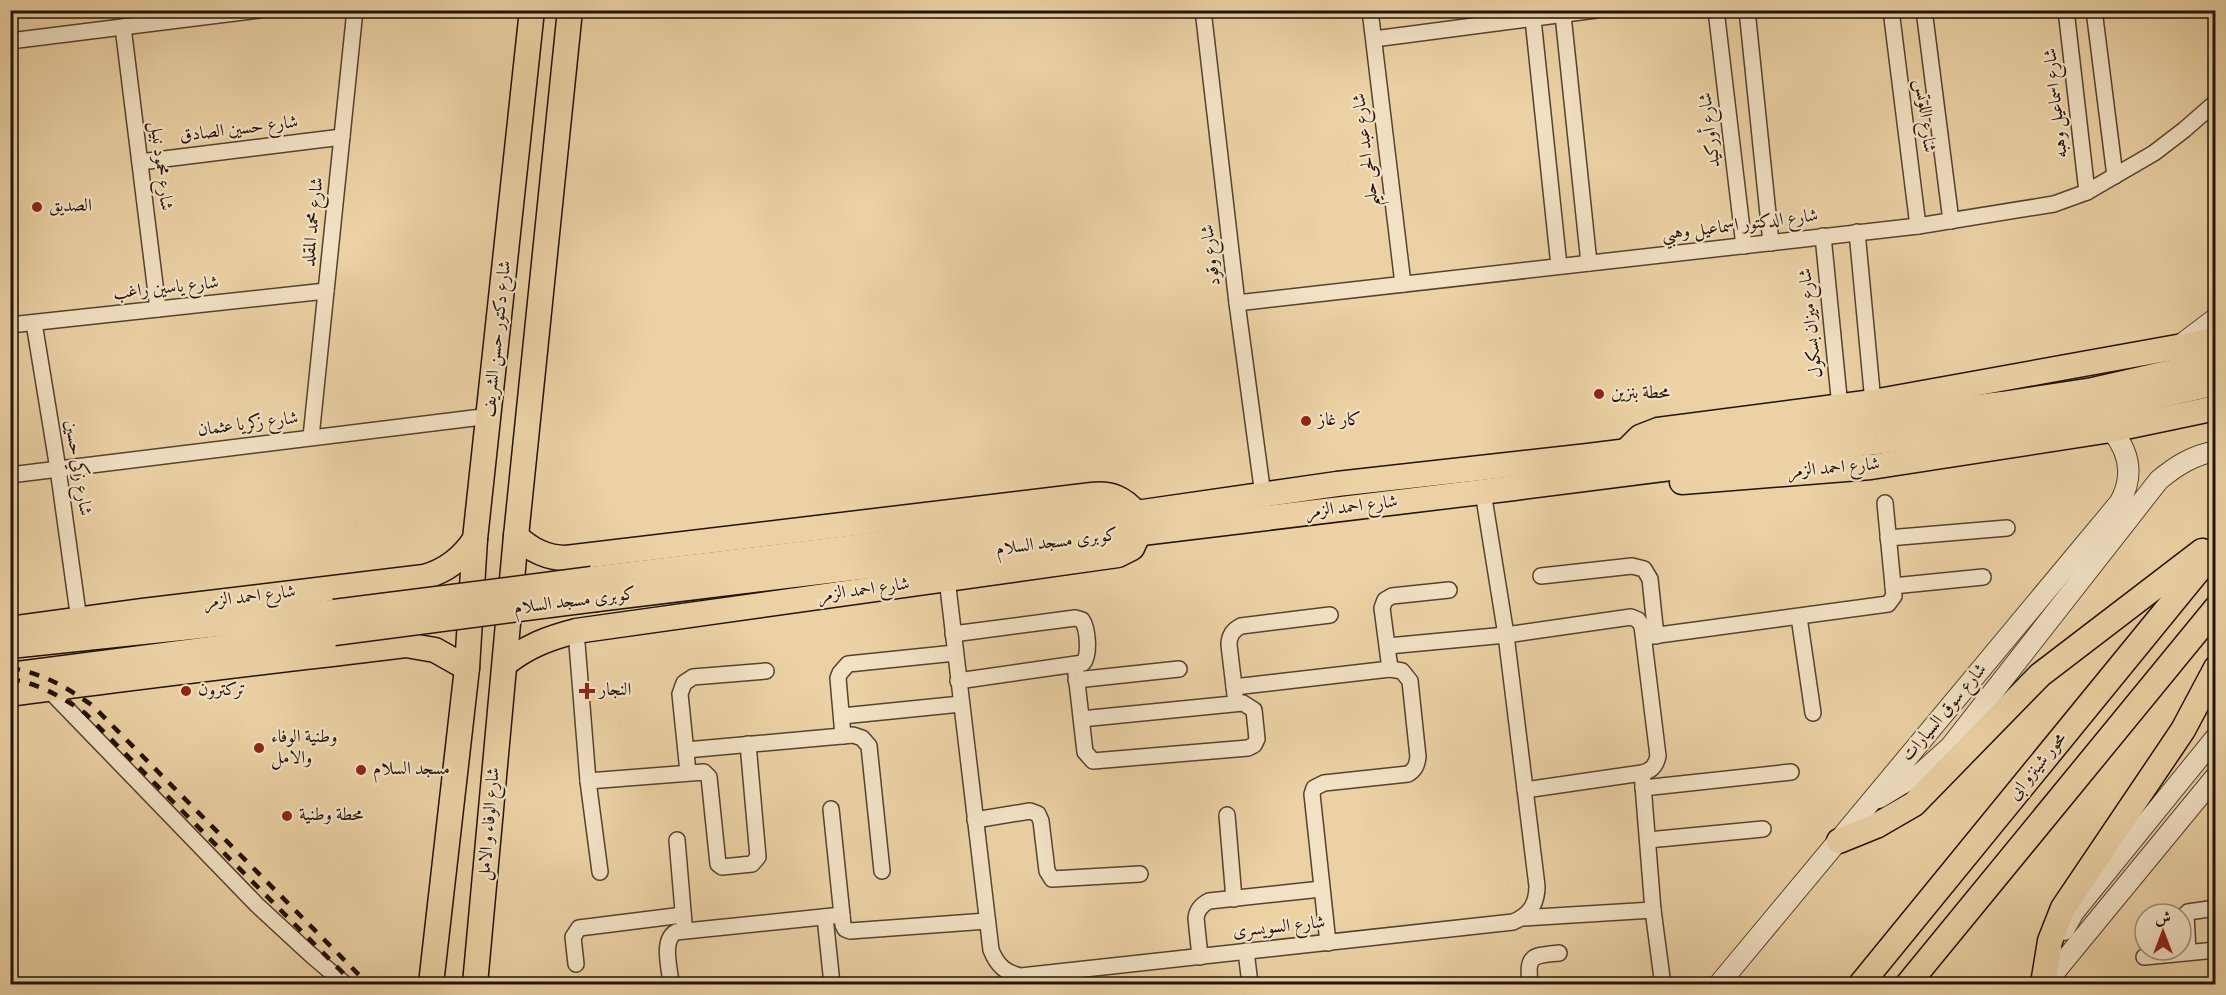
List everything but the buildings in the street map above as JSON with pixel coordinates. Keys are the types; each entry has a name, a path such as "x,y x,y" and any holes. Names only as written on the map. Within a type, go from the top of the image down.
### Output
{"main road":[{"name":"شارع دكتور حسن الشريف","path":"467,668 475,539 532,10"},
{"name":"شارع دكتور حسن الشريف","path":"505,663 570,10"},
{"path":"1626,451 1640,437 1658,430 1873,402 2216,340"},
{"path":"1514,488 2003,426 2216,362"},
{"path":"2095,400 2216,384"},
{"name":"شارع احمد الزمر","path":"1138,523 1263,495 1336,484 1626,451 2002,404 2095,400"},
{"name":"شارع احمد الزمر","path":"1138,523 1514,488 1523,495 1533,497 1871,467 2111,430 2216,408"},
{"path":"516,536 530,548 548,556 566,558 1104,494 1117,497 1127,503 1138,523"},
{"name":"شارع احمد الزمر","path":"505,663 529,646 576,631 1118,555 1132,548 1138,523"},
{"name":"كوبرى مسجد السلام","path":"10,675 334,622 1138,523"},
{"name":"شارع احمد الزمر","path":"10,629 413,579 434,574 454,563 475,539"},
{"path":"1839,841 1876,826 1914,804 2040,675 2216,541"},
{"name":"محور شينزو ابى","path":"1861,984 2216,549"},
{"path":"576,631 563,606 562,588 569,570 582,556"},
{"path":"406,645 424,629 429,614 424,591 413,579"},
{"name":"محور شينزو ابى","path":"1908,984 2216,608"},
{"name":"كوبرى مسجد السلام","path":"10,646 334,622"},
{"path":"10,694 104,680 406,645 435,650 467,668 431,984"},
{"name":"شارع الوفاء و الامل","path":"475,984 505,663"},
{"path":"2047,981 2050,941 2063,908 2183,730 2216,668"},
{"path":"444,884 484,888"}],"street":[{"path":"11,41 259,10"},
{"name":"شارع محمد المقلد","path":"311,437 356,10"},
{"name":"شارع وقود","path":"1203,10 1237,303 1263,495"},
{"name":"شارع عبد الحى حليم","path":"1370,10 1403,284"},
{"path":"1374,39 1484,18 1533,19 1596,10"},
{"name":"شارع أوركيد","path":"1716,10 1744,246"},
{"path":"1747,10 1771,243"},
{"name":"شارع اللوتس","path":"1891,10 1918,226"},
{"name":"شارع اللوتس","path":"1924,10 1950,222"},
{"name":"شارع اسماعيل وهبه","path":"2066,10 2086,192"},
{"path":"2094,10 2115,176"},
{"path":"1563,15 1589,263"},
{"path":"1533,19 1559,266"},
{"name":"شارع محمود نبيل","path":"123,27 158,309"},
{"name":"شارع الدكتور اسماعيل وهبي","path":"1237,303 1918,226 2054,204 2086,192 2115,176 2161,147 2216,102"},
{"name":"شارع حسين الصادق","path":"140,162 342,138"},
{"path":"1857,232 1873,402"},
{"name":"شارع ميزان بسكول","path":"1823,236 1840,407"},
{"name":"شارع ياسين راغب","path":"10,325 327,291"},
{"path":"2178,346 2216,318"},
{"name":"شارع زكي حسين","path":"34,323 58,469 79,620"},
{"name":"شارع زكريا عثمان","path":"10,475 490,416"},
{"name":"شارع سوق السيارات","path":"1719,984 2120,502 2128,484 2129,464 2122,446 2111,430"},
{"path":"1871,802 1914,778 1950,747 2159,480 2173,468 2190,459 2216,452"},
{"path":"1483,492 1506,635 1537,895 1535,904 1522,918"},
{"path":"1650,636 1888,604 1894,598 1885,503"},
{"path":"1888,538 2007,528"},
{"path":"1541,576 1632,566 1644,569 1650,579 1650,636 1658,756 1653,768 1643,780 1653,910 1662,978 1660,984"},
{"path":"1893,586 1983,577"},
{"name":"شارع السويسرى","path":"947,579 987,921 994,958 1005,971 1021,976 1513,922 1522,918 1653,910"},
{"path":"1390,669 1382,608 1388,597 1449,590"},
{"path":"1236,704 1229,645 1229,639 1235,628 1330,615"},
{"path":"1388,646 1506,635 1631,617 1641,622 1650,636"},
{"path":"1799,617 1813,713"},
{"path":"953,634 1079,618 1084,623 1087,656 1076,672 1081,719 1085,752 1089,759 1097,762 1251,747 1257,739 1254,710 1247,704 1081,719"},
{"path":"576,631 588,781 600,872"},
{"path":"843,736 838,678 848,664 955,653"},
{"path":"958,681 1076,672 1179,669"},
{"path":"1234,687 1390,669 1402,671 1410,681 1418,762 1412,771 1408,774 1324,783 1314,789 1311,800 1328,943"},
{"path":"688,772 680,694 684,683 693,677 766,671"},
{"path":"48,689 257,904 345,984"},
{"path":"842,716 961,704"},
{"path":"686,750 858,736 869,746 882,871"},
{"path":"2047,981 2060,939 2074,912 2216,737"},
{"path":"588,781 704,772 710,777 718,864 724,867 754,864 758,857 748,744"},
{"path":"1525,790 1643,780 1791,772"},
{"path":"2047,981 2216,776"},
{"path":"831,809 844,927 850,931 987,921"},
{"path":"975,820 1030,811 1038,814 1041,821 1047,871 1052,879 1140,874"},
{"path":"1227,816 1234,899"},
{"path":"1648,840 1763,829"},
{"path":"677,840 685,931"},
{"path":"1200,957 1196,918 1200,908 1209,901 1321,889"},
{"path":"2193,911 2216,908"},
{"path":"576,964 573,937 579,928 683,915"},
{"path":"671,984 668,939 676,932 842,915"},
{"path":"825,917 832,984"},
{"path":"2193,952 2216,950"},
{"path":"1246,951 1250,984"},
{"path":"1530,984 1528,967 1533,957 1559,953"}],"railway":[{"path":"10,668 54,682 93,706 368,984"},
{"path":"10,679 49,692 85,713 354,984"}],"place":[{"name":"الصديق","path":"37,207"},
{"name":"محطة بنزين","path":"1599,394"},
{"name":"كار غاز","path":"1306,421"},
{"name":"تركترون","path":"186,691"},
{"name":"النجار","path":"587,691"},
{"name":"وطنية الوفاء والامل","path":"259,748"},
{"name":"مسجد السلام","path":"361,770"},
{"name":"محطة وطنية","path":"287,816"}]}
